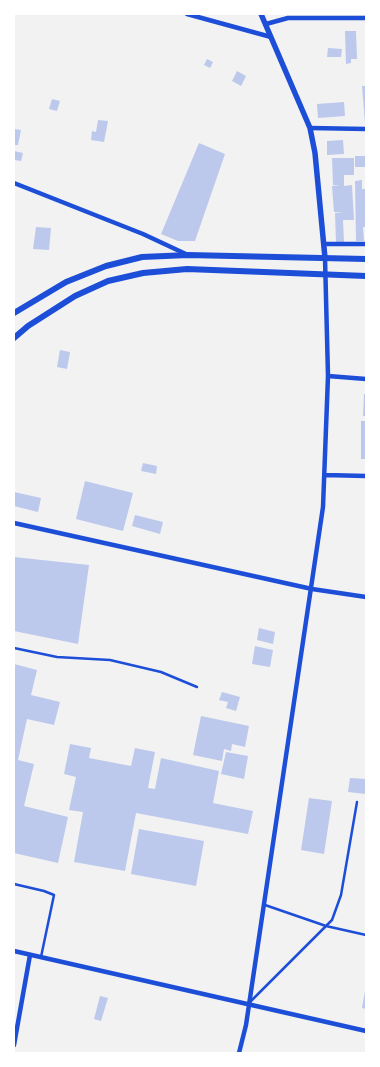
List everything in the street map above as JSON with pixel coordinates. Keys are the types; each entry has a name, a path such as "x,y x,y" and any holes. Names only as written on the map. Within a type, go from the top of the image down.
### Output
{"main road":[{"path":"14,313 66,282 106,266 142,258 188,254 366,259"},
{"path":"14,338 28,326 75,296 108,282 143,273 187,269 325,276 366,276"}],"street":[{"path":"187,14 271,37"},
{"path":"239,1053 249,1003 323,507 328,376 324,244 310,128 261,14"},
{"path":"288,18 293,14"},
{"path":"266,24 288,18 366,18"},
{"path":"310,128 366,129"},
{"path":"14,183 188,254"},
{"path":"324,244 366,244"},
{"path":"328,376 366,379"},
{"path":"325,475 366,476"},
{"path":"14,523 312,589 366,597"},
{"path":"14,951 366,1031"},
{"path":"14,1045 30,954"}],"lane":[{"path":"14,648 57,657 110,660 160,672 197,687"},
{"path":"249,1003 332,920 341,896 357,802"},
{"path":"14,884 54,895 41,957"},
{"path":"264,905 326,926 366,935"}],"building":[{"path":"345,31 356,31 357,59 351,59 351,63 346,64"},
{"path":"328,48 342,49 341,57 327,57"},
{"path":"207,59 213,62 210,68 204,65"},
{"path":"237,71 246,76 241,86 232,81"},
{"path":"362,86 366,86 366,123 365,123"},
{"path":"52,99 60,101 57,111 49,109"},
{"path":"344,102 345,116 318,118 317,104"},
{"path":"98,120 108,121 104,142 91,140 92,131 96,132"},
{"path":"14,129 21,130 18,145 14,145"},
{"path":"343,140 344,154 327,155 327,141"},
{"path":"199,143 225,154 195,241 178,241 161,234"},
{"path":"14,151 23,153 21,161 14,160"},
{"path":"355,156 366,156 366,167 355,167"},
{"path":"332,158 354,158 354,175 344,175 344,186 352,185 354,220 343,220 344,243 336,243 335,213 343,212 334,212 332,186 340,186 333,185"},
{"path":"362,180 362,189 366,189 366,227 363,227 364,241 356,241 355,181"},
{"path":"36,227 51,228 49,250 33,249"},
{"path":"60,350 70,352 67,369 57,367"},
{"path":"364,394 366,394 366,416 363,416"},
{"path":"361,421 366,421 366,459 361,459"},
{"path":"143,463 157,466 156,474 141,471"},
{"path":"85,481 133,493 123,531 76,519"},
{"path":"14,492 41,498 38,512 14,506"},
{"path":"135,515 163,522 160,534 132,526"},
{"path":"14,557 89,565 78,644 14,631"},
{"path":"259,628 275,632 273,644 257,640"},
{"path":"255,646 273,650 270,667 252,664"},
{"path":"14,664 37,670 31,695 60,702 54,725 27,719 18,760 34,764 24,806 68,817 58,863 14,853"},
{"path":"222,692 240,697 236,711 226,708 228,702 219,700"},
{"path":"201,716 249,726 245,747 232,744 231,751 224,749 222,761 193,755"},
{"path":"70,744 91,748 89,758 131,766 135,748 155,752 148,788 155,789 161,758 219,771 213,803 253,811 248,834 136,813 125,871 74,862 83,812 69,810 76,777 64,774"},
{"path":"226,752 248,756 244,779 221,774"},
{"path":"350,778 366,779 366,794 348,792"},
{"path":"309,798 332,801 324,854 301,850"},
{"path":"139,829 204,841 196,886 131,874"},
{"path":"366,991 366,1009 362,1008"},
{"path":"100,996 108,998 101,1021 94,1019"}]}
